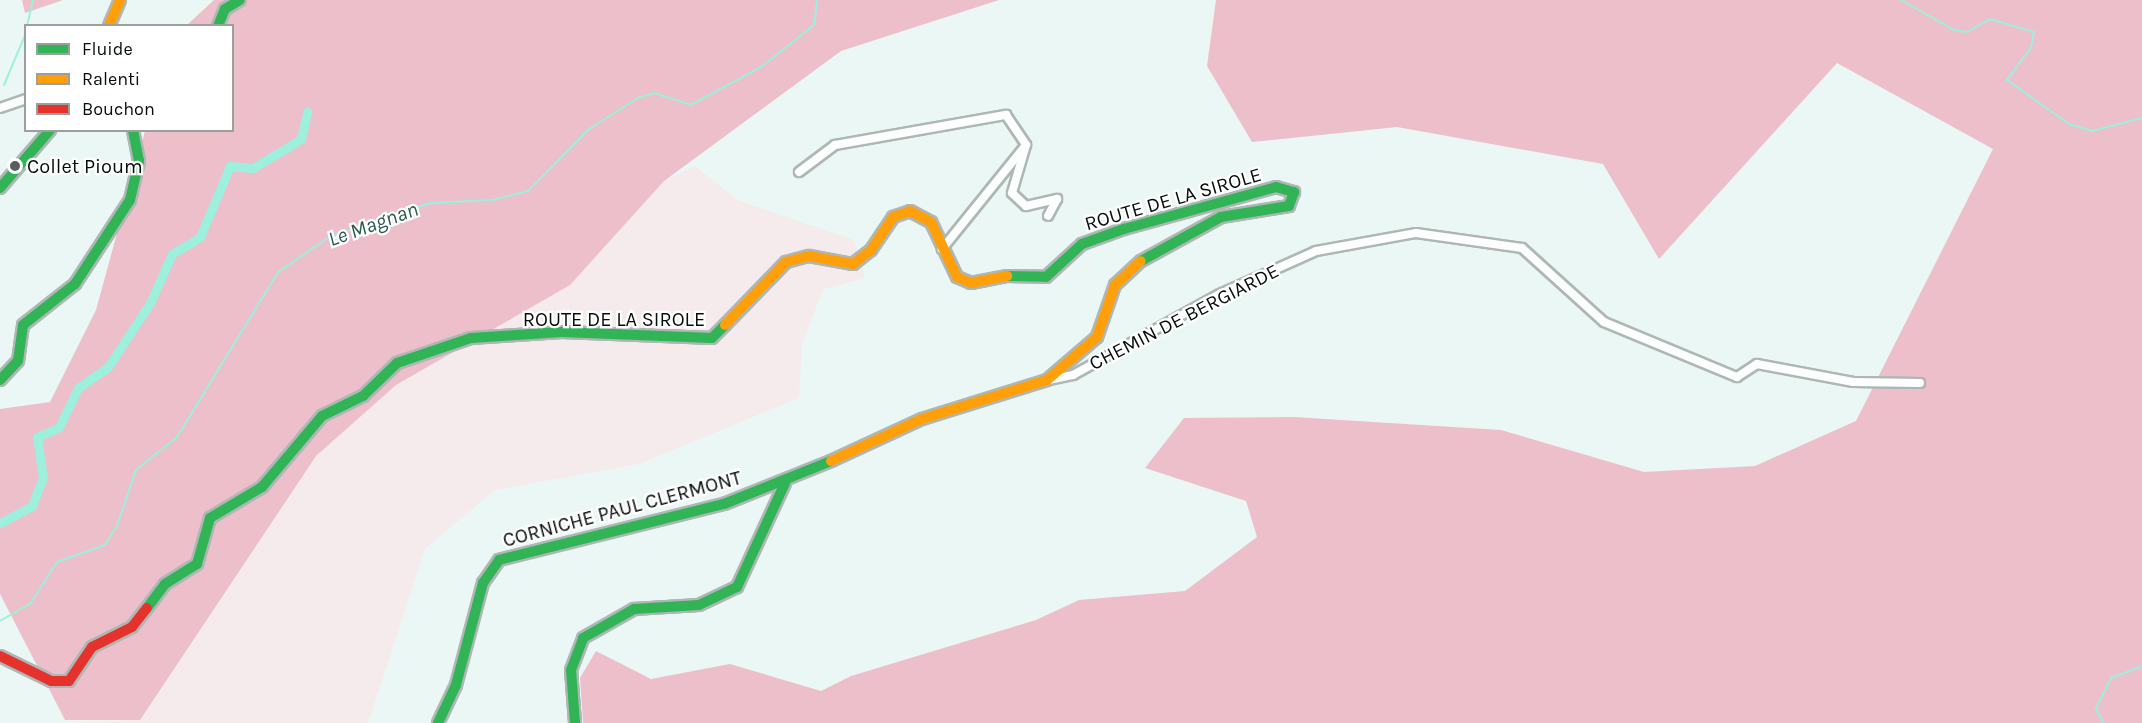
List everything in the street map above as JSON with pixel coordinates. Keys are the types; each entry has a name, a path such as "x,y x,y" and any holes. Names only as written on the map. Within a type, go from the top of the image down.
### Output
{"street":[{"path":"110,24 120,0"},
{"path":"219,24 225,9 240,0"},
{"path":"0,108 24,100"},
{"path":"799,172 835,145 908,136 997,113 1010,119 1026,145 1012,194 1026,206 1057,199 1048,216"},
{"path":"0,188 48,132"},
{"path":"0,380 18,361 23,325 75,284 130,200 139,161 133,132"},
{"path":"942,249 1026,145"},
{"name":"ROUTE DE LA SIROLE","path":"0,656 51,681 69,681 92,647 132,627 165,584 197,564 210,518 262,487 322,416 363,396 397,363 412,357 471,338 562,332 712,338 786,262 809,256 853,264 871,250 893,217 910,211 931,222 942,249 962,281 1046,277 1095,238 1276,187 1292,190 1289,206 1221,217 1126,271 1115,285 1097,337 1047,380 922,419 786,483"},
{"name":"CHEMIN DE BERGIARDE","path":"1047,380 1073,375 1220,294 1316,251 1416,233 1522,248 1604,322 1737,377 1757,364 1853,382 1920,382"},
{"path":"575,723 572,662 589,632 634,609 699,604 737,587 786,483"},
{"name":"CORNICHE PAUL CLERMONT","path":"438,723 456,685 483,583 499,560 786,483"}],"shaded area":[{"path":"22,0 63,0 25,13"},
{"path":"214,0 999,0 841,51 664,181 570,285 396,385 316,456 140,720 65,720 0,594 0,409 50,402 96,310 145,132 234,132 234,24 188,24"},
{"path":"1216,0 2142,0 2142,723 583,723 580,678 596,651 651,679 730,664 821,691 851,676 1036,620 1079,600 1185,591 1257,537 1246,501 1145,468 1184,418 1294,417 1501,430 1644,472 1755,466 1856,421 1993,149 1837,63 1659,259 1603,164 1397,127 1252,142 1207,66"},
{"path":"695,166 737,200 854,240 865,278 823,289 802,345 799,398 639,464 495,490 425,549 368,723 62,723 140,720 316,456 396,385 570,285 664,181"}],"waterway":[{"path":"27,24 33,0"},
{"name":"Le Magnan","path":"0,621 30,604 57,562 105,545 117,526 136,470 177,437 278,272 331,236 431,203 492,200 528,191 589,129 638,98 654,93 691,105 761,67 814,25 817,0"},
{"name":"Le Magnan","path":"1901,0 1954,30 1967,32 1990,19 2034,32 2031,48 2007,80 2069,124 2092,131 2142,118"},
{"path":"4,85 24,38"},
{"path":"0,523 32,506 43,477 37,437 59,427 78,388 108,367 150,303 172,254 200,237 230,166 253,168 301,139 307,112"},
{"path":"2103,723 2096,708 2111,678 2142,666"}],"traffic: fast":[{"path":"219,24 225,9 240,0"},
{"path":"0,188 48,132"},
{"path":"0,380 18,361 23,325 75,284 130,200 139,161 133,132"},
{"path":"1007,276 1046,277 1082,244 1124,229 1276,187 1294,192 1289,206 1221,217 1141,261"},
{"path":"147,608 165,584 197,564 210,518 262,487 322,416 363,396 397,363 471,338 562,332 712,338 725,325"},
{"path":"438,723 456,685 483,583 499,560 724,504 831,461"},
{"path":"575,723 571,670 583,638 634,609 699,605 737,587 785,483"}],"traffic: slow":[{"path":"110,24 120,0"},
{"path":"725,325 786,262 809,256 853,264 871,250 893,217 910,211 931,222 957,277 971,283 1007,276"},
{"path":"831,461 922,419 1047,380 1097,337 1115,285 1141,261"}],"traffic: jam":[{"path":"0,656 51,681 69,681 92,647 132,627 147,608"}],"place":[{"name":"Collet Pioum","path":"15,166"}]}
